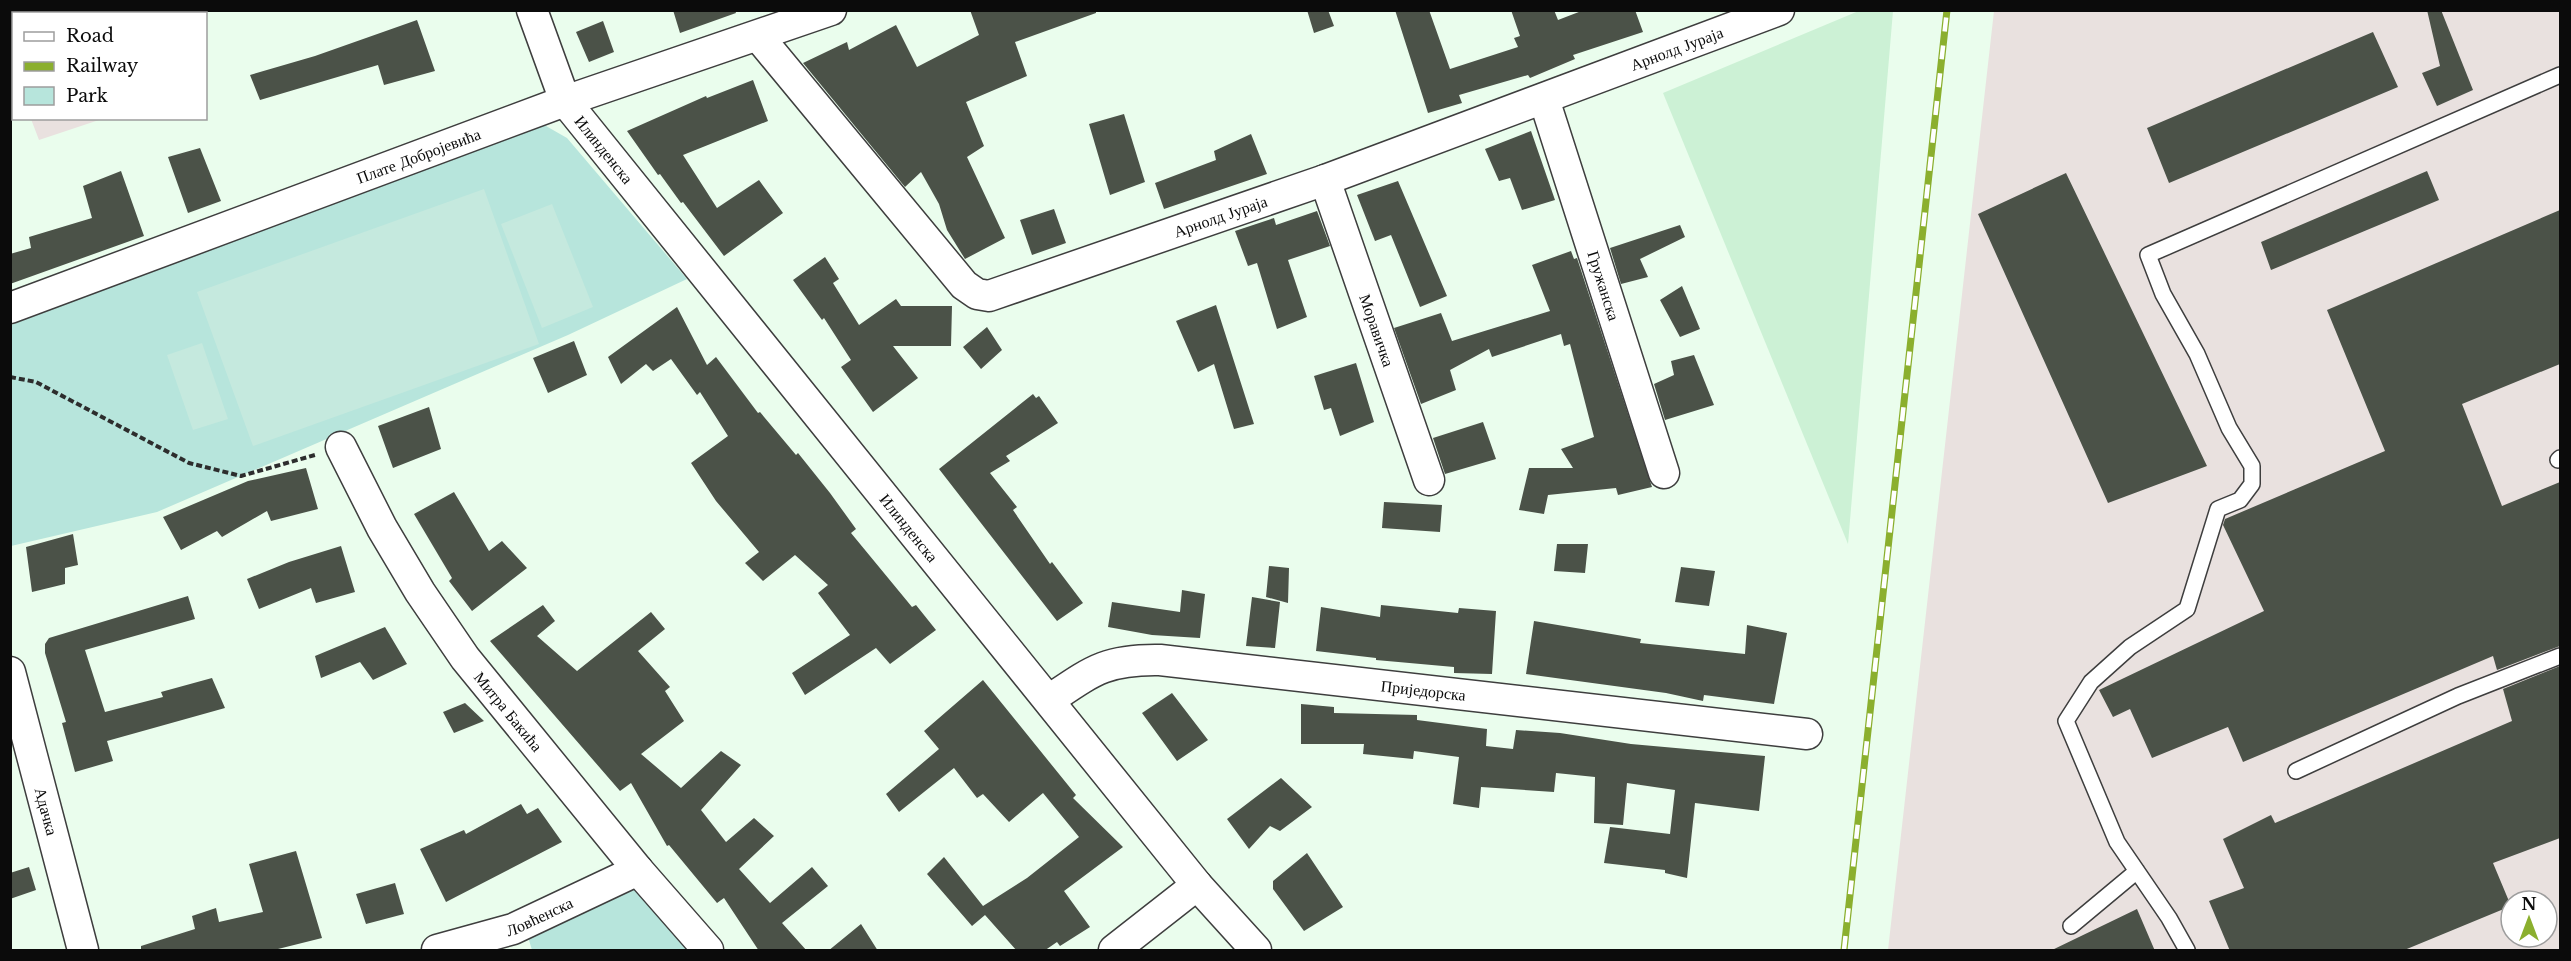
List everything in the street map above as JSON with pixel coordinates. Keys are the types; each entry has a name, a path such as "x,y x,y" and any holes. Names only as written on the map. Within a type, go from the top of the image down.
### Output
{"street":[{"name":"Илинденска","path":"532,10 565,101 1197,885 1256,951"},
{"name":"Плате Добројевића","path":"10,308 565,101 831,10"},
{"name":"Арнолд Јураја","path":"758,36 964,285 977,294 989,297 1325,180 1779,10"},
{"name":"Гружанска","path":"1544,99 1664,473"},
{"name":"Моравичка","path":"1325,180 1428,480"},
{"name":"Митра Бакића","path":"341,447 382,528 420,592 465,658 638,870 708,951"},
{"name":"Приједорска","path":"1049,700 1093,670 1133,660 1160,660 1807,734"},
{"name":"Адачка","path":"10,672 83,951"},
{"name":"Ловћенска","path":"437,951 517,940 638,870"},
{"path":"1114,951 1197,885"}],"lane":[{"path":"10,12 16,10"},
{"path":"2187,951 2169,918 2117,842 2066,721 2091,682 2130,647 2187,609 2218,509 2240,500 2252,484 2252,466 2229,428 2197,354 2163,294 2148,255 2560,75"},
{"path":"2296,771 2458,696 2560,656"},
{"path":"2071,926 2137,871"}],"path":[{"path":"10,377 36,382 189,463 241,476 341,447"}],"shaded area":[{"path":"11,11 149,11 12,12 11,97"},
{"path":"1994,11 2560,11 2560,950 1888,950"},
{"path":"32,120 99,120 39,140"},
{"path":"484,189 539,344 253,446 197,292"},
{"path":"552,204 593,307 542,328 501,224"},
{"path":"202,343 228,419 193,430 167,355"}],"green space":[{"path":"1861,10 1893,11 1848,544 1663,93"},
{"path":"535,126 546,126 567,138 687,279 568,335 157,512 11,546 11,325"},
{"path":"633,882 689,950 532,950 528,937"}],"building":[{"path":"673,10 735,10 736,13 680,33"},
{"path":"970,10 1096,10 1096,13 1015,42 1027,76 966,102 984,146 967,157 1005,238 965,259 947,230 939,204 921,172 905,187 803,63 847,42 849,50 896,25 917,67 979,35"},
{"path":"1307,10 1328,10 1334,26 1314,33"},
{"path":"1395,10 1429,10 1450,69 1518,47 1514,38 1520,36 1511,10 1554,10 1558,20 1584,10 1635,10 1643,32 1573,55 1575,59 1530,78 1528,75 1459,95 1462,103 1428,113"},
{"path":"2427,10 2441,10 2473,90 2437,106 2422,73 2440,66"},
{"path":"417,20 435,71 384,85 378,65 260,100 250,75 315,56"},
{"path":"603,21 614,52 589,62 576,32"},
{"path":"2373,32 2398,87 2169,183 2147,128"},
{"path":"753,80 768,121 683,155 717,208 759,180 783,213 724,256 683,202 681,203 660,174 658,175 627,131 706,96 707,98"},
{"path":"1124,114 1145,182 1110,195 1089,124"},
{"path":"1531,131 1555,200 1522,210 1510,178 1499,181 1485,149"},
{"path":"1251,134 1267,174 1164,209 1155,183 1216,160 1214,151"},
{"path":"200,148 221,201 188,213 168,157"},
{"path":"121,171 144,236 10,284 10,254 31,248 29,237 92,218 83,186"},
{"path":"2427,171 2439,200 2271,270 2261,242"},
{"path":"2066,173 2207,466 2108,503 1978,214"},
{"path":"1398,181 1447,296 1420,307 1391,235 1375,241 1357,195"},
{"path":"1054,209 1066,243 1032,255 1020,220"},
{"path":"2560,210 2560,364 2462,404 2502,506 2560,482 2560,646 2497,670 2493,656 2243,762 2228,727 2152,758 2130,709 2113,717 2099,690 2264,611 2223,525 2225,519 2385,451 2327,310"},
{"path":"1317,211 1330,246 1288,260 1307,317 1277,329 1257,263 1248,266 1235,231 1274,218 1276,225"},
{"path":"1680,225 1685,237 1640,259 1648,277 1621,284 1610,248"},
{"path":"1571,251 1574,259 1577,258 1652,487 1618,495 1616,488 1548,495 1544,514 1519,510 1529,468 1573,468 1561,449 1594,437 1570,344 1564,346 1561,334 1492,357 1489,349 1450,370 1456,390 1421,404 1394,328 1441,313 1452,341 1550,311 1532,265"},
{"path":"825,257 839,279 833,283 859,325 896,299 901,306 952,306 951,346 893,346 918,378 873,412 841,367 851,360 824,318 822,320 793,280"},
{"path":"1682,286 1700,329 1680,337 1660,300"},
{"path":"1216,305 1254,424 1234,429 1214,364 1198,372 1176,321"},
{"path":"677,307 707,365 716,357 758,413 760,412 796,455 798,453 830,493 856,529 851,533 912,607 916,605 936,630 890,664 876,648 805,695 792,673 850,635 818,593 828,585 795,555 763,581 745,563 759,552 716,501 691,463 728,436 700,392 697,395 671,359 653,371 646,364 621,384 608,357"},
{"path":"987,327 1002,350 981,369 963,347"},
{"path":"574,341 587,375 548,393 533,358"},
{"path":"1694,355 1714,405 1665,420 1654,384 1674,375 1671,361"},
{"path":"1356,363 1374,422 1340,436 1331,408 1324,410 1314,376"},
{"path":"1033,394 1036,398 1039,396 1058,423 1006,456 1010,461 990,473 1017,507 1013,510 1050,564 1052,562 1083,603 1057,621 939,469"},
{"path":"429,407 441,449 393,468 378,426"},
{"path":"1483,422 1496,459 1445,474 1433,438"},
{"path":"306,468 318,509 271,521 267,511 222,537 217,531 181,550 163,517 248,481"},
{"path":"454,492 489,551 502,541 527,568 472,611 449,581 452,578 414,514"},
{"path":"1384,502 1442,505 1440,532 1382,528"},
{"path":"73,534 78,565 65,568 65,584 32,592 26,547"},
{"path":"1557,544 1588,544 1585,573 1554,571"},
{"path":"341,546 355,592 316,603 311,588 259,609 247,579 289,562"},
{"path":"1269,566 1289,568 1288,603 1266,597"},
{"path":"1681,567 1715,571 1709,606 1675,602"},
{"path":"1182,590 1205,594 1200,638 1152,635 1108,627 1112,602 1180,612"},
{"path":"188,596 195,619 85,650 105,712 163,697 161,692 212,678 225,708 107,741 113,761 75,772 62,723 66,722 45,653 45,644 49,638"},
{"path":"1252,597 1280,602 1275,648 1246,646"},
{"path":"543,605 555,621 537,636 577,671 651,612 665,629 638,651 670,687 665,691 684,721 641,754 681,788 721,751 741,765 701,810 726,842 754,818 774,836 739,869 770,903 812,867 828,886 782,923 807,951 759,951 724,898 717,903 669,845 667,846 631,783 620,791 490,641"},
{"path":"1381,605 1458,613 1459,608 1496,611 1492,674 1454,673 1454,667 1376,660 1376,658 1316,651 1321,607 1380,617"},
{"path":"1534,621 1641,639 1640,643 1745,654 1747,625 1787,633 1774,704 1704,695 1703,701 1666,693 1526,674"},
{"path":"385,627 407,664 373,680 360,662 321,678 315,656"},
{"path":"2560,666 2560,838 2493,863 2504,889 2499,889 2499,911 2402,951 2230,951 2209,901 2244,888 2223,839 2271,815 2275,823 2512,721 2503,689"},
{"path":"983,680 1076,795 1073,798 1123,847 1064,891 1090,927 1060,946 1057,942 1044,951 1017,951 985,915 972,926 927,874 944,857 983,906 1027,878 1079,837 1043,793 1009,822 983,794 977,798 954,768 899,812 886,794 939,749 924,731"},
{"path":"1172,693 1208,740 1177,761 1142,713"},
{"path":"465,703 484,721 454,733 443,712"},
{"path":"1301,704 1334,707 1334,713 1417,715 1417,720 1487,729 1486,746 1513,749 1516,730 1560,733 1631,744 1765,756 1759,811 1695,803 1687,878 1665,873 1665,870 1604,863 1610,827 1670,834 1675,790 1627,783 1623,825 1594,823 1595,777 1556,773 1554,792 1481,787 1479,808 1453,804 1459,757 1414,751 1413,759 1363,754 1364,744 1301,744"},
{"path":"1281,778 1312,807 1280,831 1270,826 1249,849 1227,819"},
{"path":"521,804 527,814 538,808 562,842 446,902 420,849 464,830 466,834"},
{"path":"296,851 322,938 270,951 141,951 141,946 195,929 192,916 216,908 219,922 263,912 249,864"},
{"path":"1307,853 1343,907 1304,931 1273,889 1273,881"},
{"path":"29,867 36,890 10,899 10,873"},
{"path":"395,883 404,914 366,924 356,894"},
{"path":"2137,909 2155,951 2050,951"},
{"path":"861,924 878,951 828,951"}],"railway":[{"path":"1844,950 1947,10"}]}
